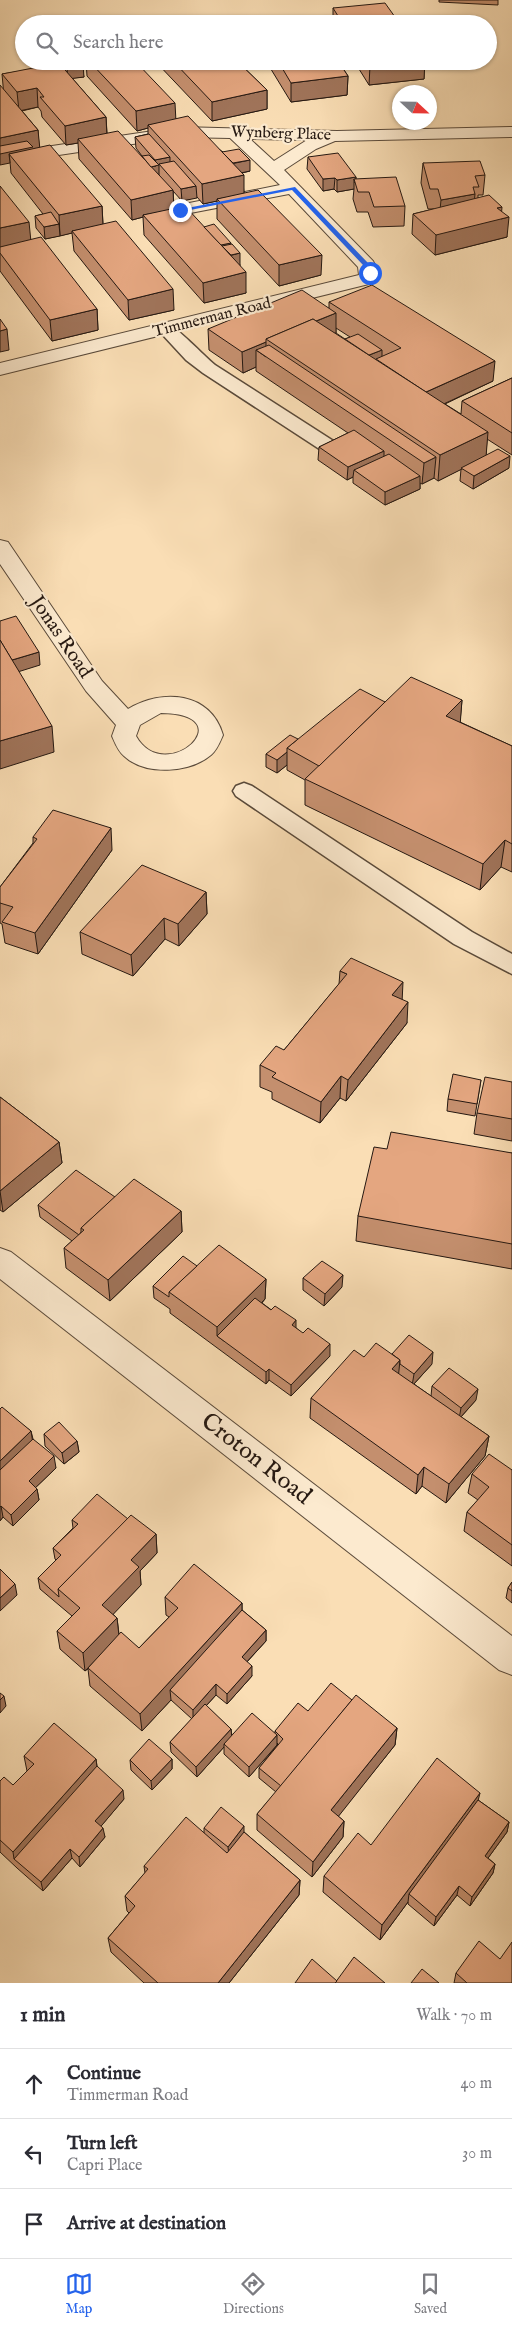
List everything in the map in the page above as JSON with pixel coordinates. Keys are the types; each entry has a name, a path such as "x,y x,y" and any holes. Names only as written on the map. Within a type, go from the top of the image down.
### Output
{"street":[{"name":"Wynberg Place","path":"52,152 180,132 337,136 512,132"},
{"name":"Timmerman Road","path":"0,369 366,279 370,273 366,265 293,188 234,133"},
{"path":"274,170 310,145 337,136"},
{"path":"180,210 293,188"},
{"name":"Jonas Road","path":"0,547 94,686 128,722"},
{"name":"Croton Road","path":"0,1261 512,1658"}],"lane":[{"path":"167,329 192,356 328,446"},
{"path":"244,791 463,938 512,965"}],"building":[{"path":"385,3 394,15 337,15 333,8"},
{"path":"23,70 65,70 106,117 65,126 40,97 44,97 37,88 17,92 2,74"},
{"path":"97,70 144,70 175,103 136,111"},
{"path":"182,70 246,70 267,90 212,102"},
{"path":"283,70 344,70 348,76 291,83"},
{"path":"0,85 38,130 0,138"},
{"path":"188,116 244,175 202,184 148,125"},
{"path":"118,131 173,190 131,200 78,139"},
{"path":"149,134 170,157 155,160 135,137"},
{"path":"27,141 33,147 0,154 0,146"},
{"path":"50,145 102,206 59,215 9,154"},
{"path":"239,149 250,160 233,163 222,152"},
{"path":"338,153 356,177 337,180 335,178 323,179 308,157"},
{"path":"149,155 159,165 151,167 142,156"},
{"path":"174,161 196,186 181,189 159,164"},
{"path":"480,161 485,175 475,176 479,187 473,187 475,194 441,200 438,189 430,189 423,163"},
{"path":"396,177 405,206 374,207 369,192 358,192 354,179"},
{"path":"0,186 29,222 0,228"},
{"path":"258,190 322,255 279,265 217,199"},
{"path":"489,195 502,207 497,208 509,217 436,235 413,214"},
{"path":"185,206 246,272 203,283 143,215"},
{"path":"51,212 59,224 44,227 35,216"},
{"path":"116,221 173,289 128,300 72,231"},
{"path":"214,224 231,243 221,245 204,227"},
{"path":"41,237 97,309 50,320 0,253 0,247"},
{"path":"232,244 240,253 231,255 222,246"},
{"path":"372,285 495,361 426,392 376,359 401,348 329,302"},
{"path":"302,290 336,313 316,321 313,319 266,339 266,342 242,352 208,329"},
{"path":"0,319 7,329 0,331"},
{"path":"313,319 488,432 440,455 266,339"},
{"path":"358,334 382,350 369,355 345,339"},
{"path":"269,345 436,457 424,463 256,350"},
{"path":"512,378 512,433 462,401"},
{"path":"354,430 384,451 348,467 319,447"},
{"path":"498,449 510,456 474,476 461,468"},
{"path":"389,454 420,476 385,492 354,470"},
{"path":"16,616 39,652 12,660 0,640 0,621"},
{"path":"0,640 52,726 0,741"},
{"path":"411,677 462,700 446,716 512,746 512,844 505,840 483,864 305,779"},
{"path":"360,689 385,702 319,766 287,748"},
{"path":"290,735 298,739 277,760 266,754"},
{"path":"53,810 111,828 35,933 2,922 13,907 0,903 0,887 37,839 33,837"},
{"path":"142,865 206,892 178,924 164,918 131,955 80,932"},
{"path":"351,958 403,982 392,995 408,1002 348,1080 341,1076 321,1102 272,1077 276,1073 260,1065 276,1046 284,1050 347,974 340,971"},
{"path":"453,1074 481,1080 477,1104 448,1099"},
{"path":"485,1077 512,1082 512,1119 477,1113"},
{"path":"0,1097 59,1142 0,1191"},
{"path":"391,1132 512,1153 512,1244 358,1216 374,1147 387,1149"},
{"path":"76,1170 115,1197 81,1228 79,1235 38,1205"},
{"path":"134,1179 181,1211 108,1280 64,1248 84,1230 81,1228"},
{"path":"219,1245 266,1279 217,1327 169,1292"},
{"path":"183,1256 197,1266 169,1292 169,1297 153,1286"},
{"path":"322,1261 343,1275 325,1294 303,1278"},
{"path":"255,1298 271,1310 275,1306 296,1320 292,1325 303,1333 308,1328 330,1344 291,1385 269,1369 266,1372 217,1336"},
{"path":"409,1335 433,1352 414,1374 400,1364 400,1360 392,1354"},
{"path":"376,1343 400,1360 392,1369 489,1436 449,1484 424,1467 418,1475 311,1398 354,1350 364,1357"},
{"path":"449,1368 478,1389 461,1408 432,1386"},
{"path":"2,1407 31,1431 0,1461 0,1409"},
{"path":"59,1422 77,1441 62,1453 44,1434"},
{"path":"33,1439 54,1456 29,1481 37,1489 11,1515 0,1507 0,1470"},
{"path":"489,1454 512,1470 512,1545 467,1512 489,1487 472,1474"},
{"path":"97,1494 128,1519 58,1589 59,1597 38,1578 61,1555 53,1548 78,1524 72,1520"},
{"path":"131,1515 156,1534 131,1560 139,1567 102,1605 117,1618 83,1653 57,1631 80,1608 58,1589"},
{"path":"194,1564 242,1603 140,1714 88,1668 121,1632 139,1648 178,1608 165,1597"},
{"path":"0,1569 15,1584 0,1598"},
{"path":"512,1582 512,1591 508,1588"},
{"path":"242,1610 266,1630 242,1657 252,1666 227,1694 216,1684 193,1710 170,1690"},
{"path":"331,1683 352,1700 281,1786 259,1768 283,1739 275,1731 298,1703 308,1711"},
{"path":"356,1695 397,1728 331,1810 344,1821 313,1862 257,1814"},
{"path":"205,1704 231,1729 196,1767 170,1742"},
{"path":"252,1713 277,1735 249,1767 224,1744"},
{"path":"54,1723 96,1759 13,1852 0,1840 0,1781 4,1777 13,1785 34,1764 24,1756"},
{"path":"149,1739 172,1759 151,1781 130,1760"},
{"path":"437,1758 480,1793 382,1925 324,1876 358,1833 371,1845"},
{"path":"97,1766 123,1790 95,1821 103,1828 79,1857 70,1849 41,1882 14,1859"},
{"path":"478,1800 509,1822 485,1856 495,1864 472,1897 459,1886 436,1917 409,1894"},
{"path":"221,1807 244,1826 228,1847 204,1828"},
{"path":"186,1817 227,1853 244,1832 300,1880 218,1983 158,1983 108,1938 135,1906 125,1896 148,1869 144,1866"},
{"path":"479,1941 500,1959 512,1942 512,1983 467,1983 456,1973"},
{"path":"354,1957 385,1983 335,1983"},
{"path":"312,1959 337,1981 335,1983 295,1983"},
{"path":"422,1969 439,1983 411,1983"}],"route":[{"path":"180,210 293,188 353,250 366,265 370,273"}]}
